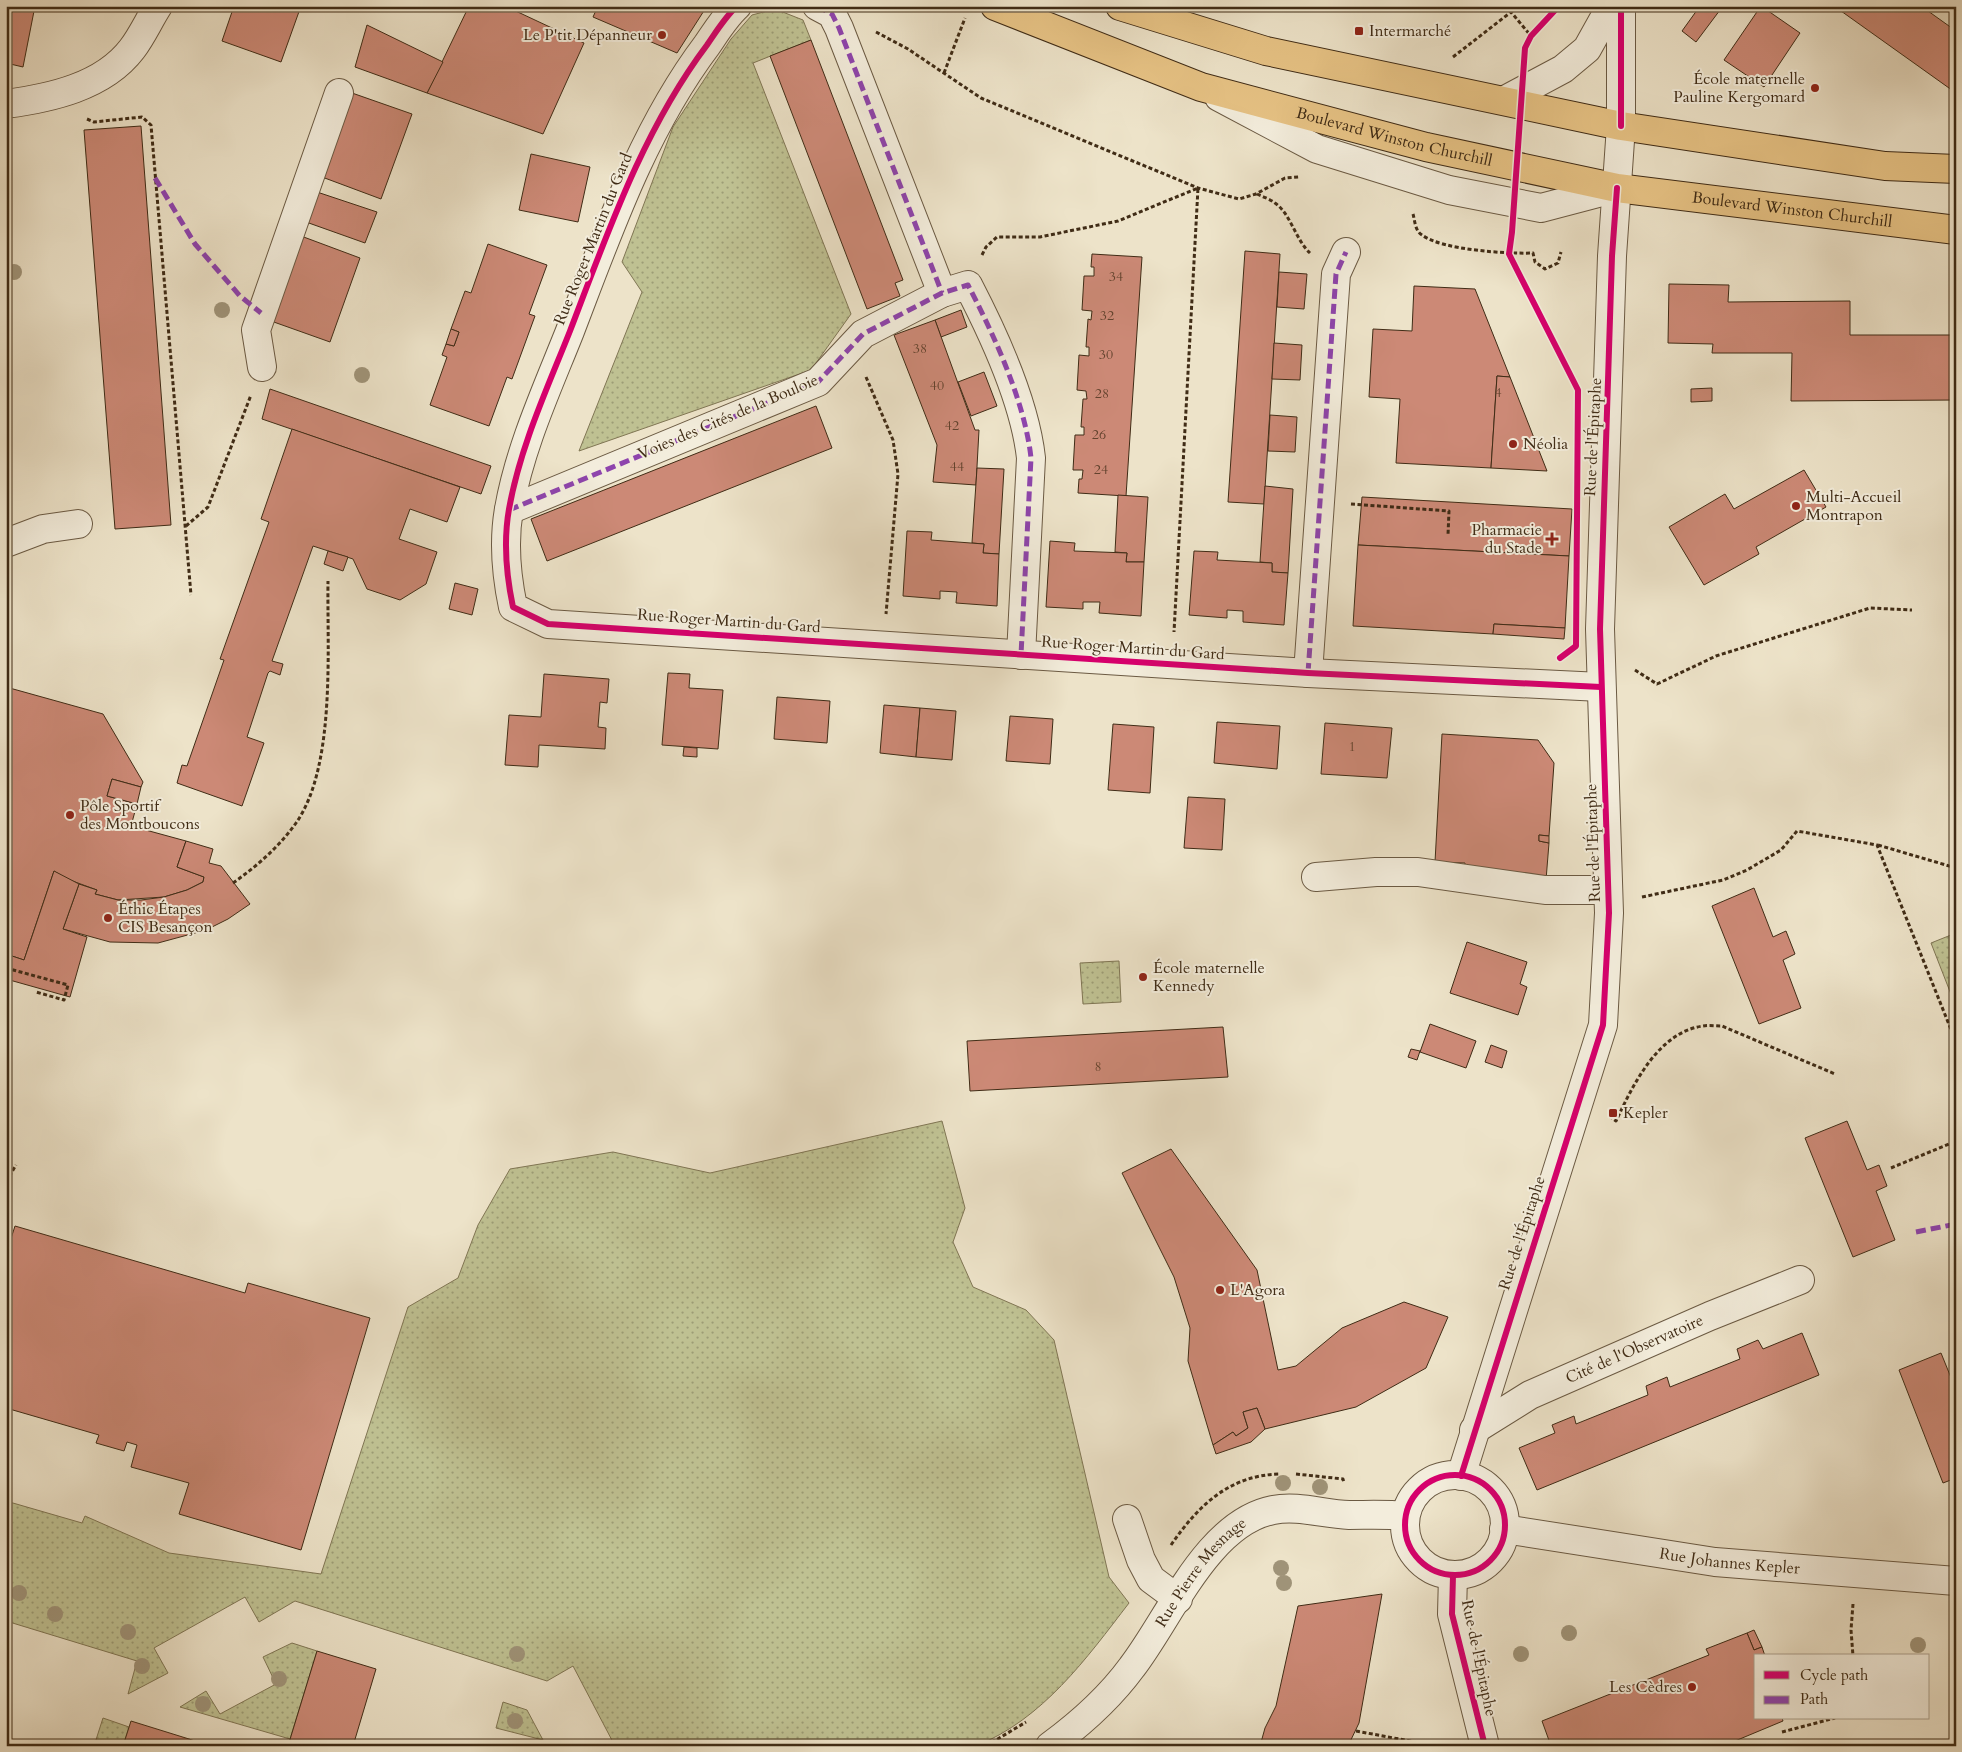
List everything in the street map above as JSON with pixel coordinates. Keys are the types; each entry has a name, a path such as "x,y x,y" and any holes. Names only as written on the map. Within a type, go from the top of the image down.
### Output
{"main road":[{"name":"Boulevard Winston Churchill","path":"995,6 1201,87 1426,147 1617,188 1956,230"},
{"path":"1120,6 1266,51 1621,126 1885,166 1956,169"}],"street":[{"path":"6,104 46,98 103,76 131,50 158,6"},
{"name":"Rue Roger Martin du Gard","path":"737,6 685,75 656,126 629,182 520,458 509,510 505,542 507,579 513,607 548,624 884,644 1308,673 1601,687"},
{"path":"1505,100 1564,69 1587,49 1611,6"},
{"name":"Rue de l'Épitaphe","path":"1461,1476 1602,1025 1609,913 1600,628 1604,493 1621,126 1620,6"},
{"path":"825,10 942,294 968,285"},
{"path":"1201,87 1317,148 1449,190 1541,208 1617,188"},
{"path":"262,367 256,330 338,93"},
{"path":"1308,673 1320,502 1341,263"},
{"name":"Rue Roger Martin du Gard","path":"968,285 986,319 1029,437 1031,458 1021,654"},
{"name":"Voies des Cités de la Bouloie","path":"509,510 818,382 863,334 942,294"},
{"path":"6,543 43,529 78,524"},
{"path":"1316,876 1376,872 1418,872 1546,890 1608,890"},
{"name":"Cité de l'Observatoire","path":"1474,1430 1530,1395 1710,1316 1800,1280"},
{"path":"1446,1476 1461,1476 1476,1480 1488,1488 1498,1500 1503,1514 1504,1529 1501,1544 1493,1557 1482,1567 1468,1573 1453,1575 1439,1572 1426,1566 1416,1556 1409,1544 1405,1531 1405,1516 1410,1502 1419,1490 1432,1480 1446,1476"},
{"name":"Rue Pierre Mesnage","path":"1050,1746 1101,1702 1132,1668 1197,1569 1234,1528 1252,1516 1274,1510 1295,1508 1348,1515 1382,1514 1405,1516"},
{"path":"1127,1519 1141,1560 1151,1579 1178,1599"},
{"name":"Rue Johannes Kepler","path":"1504,1529 1715,1562 1956,1581"},
{"name":"Rue de l'Épitaphe","path":"1453,1575 1452,1614 1485,1746"}],"path":[{"path":"1506,6 1531,36"},
{"path":"825,10 883,34 981,98 1198,188 1239,199 1256,194 1285,178 1301,177"},
{"path":"1452,58 1511,12"},
{"path":"944,73 965,18"},
{"path":"46,98 94,122 142,118 151,125 191,595"},
{"path":"968,285 986,248 996,237 1040,237 1118,221 1198,188"},
{"path":"1172,664 1198,188"},
{"path":"1256,194 1276,203 1284,212 1300,244 1341,263"},
{"path":"1411,206 1416,229 1421,235 1443,244 1509,254 1533,253 1536,262 1545,269 1558,263 1561,252"},
{"path":"848,350 859,363 893,440 898,474 884,644"},
{"path":"186,527 208,507 262,367"},
{"path":"1320,502 1449,511 1448,535"},
{"path":"233,883 263,862 297,823 310,794 321,753 326,696 328,581"},
{"path":"1635,670 1656,684 1716,656 1870,608 1912,610"},
{"path":"1636,898 1724,880 1747,870 1781,850 1796,831 1877,845 1956,868"},
{"path":"1877,845 1956,1042"},
{"path":"6,968 68,985 64,1000 36,992"},
{"path":"1603,1112 1616,1121 1630,1090 1651,1057 1672,1039 1702,1026 1722,1026 1835,1074"},
{"path":"1891,1168 1956,1141"},
{"path":"6,1182 16,1165"},
{"path":"1853,1654 1851,1630 1856,1573"},
{"path":"1782,1732 1827,1720"},
{"path":"1356,1731 1412,1743 1438,1746"}],"green space":[{"path":"775,9 803,20 811,40 753,63 851,314 811,370 579,451 642,292 622,262 673,127 731,39 752,15"},
{"path":"1956,933 1956,1007 1931,943"},
{"path":"1119,961 1121,1002 1083,1004 1080,963"},
{"path":"942,1121 965,1208 953,1242 973,1287 1026,1310 1054,1340 1109,1577 1129,1603 1062,1685 1043,1704 1000,1734 976,1746 615,1746 573,1666 547,1681 295,1601 259,1622 245,1597 154,1648 168,1673 128,1694 137,1661 6,1621 6,1501 82,1523 85,1516 169,1553 321,1574 408,1307 458,1278 478,1225 510,1169 613,1152 710,1173"},
{"path":"292,1643 317,1651 290,1739 180,1707 206,1691 220,1714 276,1684 263,1657"},
{"path":"503,1702 527,1710 543,1740 496,1728"},
{"path":"103,1718 129,1727 123,1746 94,1746"}],"building":[{"path":"6,6 35,6 23,67 6,63"},
{"path":"234,6 301,6 281,62 222,41"},
{"path":"469,6 505,6 584,43 543,134 427,93"},
{"name":"Le P'tit Dépanneur","path":"598,6 707,6 677,53 593,17"},
{"path":"1700,6 1723,6 1696,42 1682,31"},
{"path":"1761,6 1800,33 1764,87 1724,60"},
{"path":"1834,6 1921,6 1956,31 1956,93"},
{"path":"367,25 443,62 427,93 355,67"},
{"path":"811,40 903,280 895,283 900,296 867,309 770,56"},
{"path":"352,93 412,114 381,199 322,177"},
{"path":"141,126 171,525 115,529 84,130"},
{"path":"531,154 590,167 578,222 519,210"},
{"path":"317,192 377,212 365,243 306,222"},
{"path":"301,236 360,258 330,342 271,321"},
{"path":"488,244 547,265 529,314 535,316 512,379 507,377 489,426 430,405 447,357 442,355 446,344 454,346 459,332 451,329 465,291 471,293"},
{"path":"1245,251 1280,254 1264,504 1228,502"},
{"path":"1092,254 1142,257 1126,496 1078,493 1079,479 1082,479 1083,470 1073,470 1075,435 1084,435 1084,427 1081,427 1083,399 1087,399 1086,391 1077,390 1079,355 1089,356 1089,347 1086,347 1088,319 1091,320 1092,311 1082,310 1084,276 1094,276 1094,267 1091,267"},
{"path":"1279,272 1307,274 1304,309 1277,307"},
{"path":"1669,284 1729,285 1728,302 1850,301 1850,335 1956,335 1956,400 1791,401 1792,353 1712,353 1713,344 1668,343"},
{"path":"1414,286 1475,289 1510,377 1497,376 1491,468 1396,463 1400,399 1369,397 1373,329 1412,331"},
{"path":"961,310 967,327 941,337 935,320"},
{"path":"935,320 975,430 979,430 976,485 933,482 937,445 894,335"},
{"path":"451,329 459,332 454,346 446,344"},
{"path":"1274,343 1302,345 1300,380 1272,379"},
{"path":"984,372 997,406 971,416 958,382"},
{"path":"1497,376 1510,377 1547,471 1491,468"},
{"path":"1712,388 1712,401 1691,402 1691,389"},
{"path":"270,389 491,466 481,494 262,419"},
{"path":"816,406 832,448 547,561 531,519"},
{"path":"1270,415 1297,417 1295,452 1268,451"},
{"path":"292,429 460,487 447,522 410,509 399,539 437,552 426,584 400,600 367,589 353,559 313,546 272,661 283,664 280,675 270,671 268,673 247,737 264,743 242,806 177,783 182,765 187,766 224,660 220,659 269,522 261,519"},
{"path":"977,468 1004,469 999,554 983,553 984,544 972,543"},
{"path":"1804,470 1826,507 1756,547 1759,554 1704,585 1669,527 1725,494 1734,509"},
{"path":"1265,486 1293,489 1288,573 1272,572 1272,563 1260,562"},
{"path":"1118,495 1148,497 1144,562 1126,562 1127,553 1115,552"},
{"path":"1362,497 1572,509 1569,556 1358,545"},
{"path":"907,531 932,532 931,540 984,544 983,553 999,554 997,606 956,603 957,592 940,591 940,599 903,596"},
{"path":"1050,541 1075,543 1074,551 1127,553 1126,562 1144,562 1141,616 1099,613 1100,602 1083,602 1083,609 1046,607"},
{"path":"1358,545 1569,556 1565,628 1494,624 1493,634 1353,626"},
{"path":"328,551 348,557 343,571 324,564"},
{"path":"1194,551 1218,552 1217,560 1272,563 1272,572 1288,573 1284,625 1243,622 1243,611 1227,610 1227,618 1189,615"},
{"path":"455,583 478,589 472,615 449,609"},
{"path":"1494,624 1565,628 1564,639 1493,634"},
{"path":"668,673 690,674 689,688 723,690 718,749 662,745"},
{"path":"544,674 609,679 607,703 600,702 598,727 606,728 605,749 539,745 538,767 505,765 509,715 541,717"},
{"name":"Pôle Sportif des Montboucons","path":"6,687 103,714 143,782 141,787 112,779 107,796 137,804 131,826 186,841 177,867 204,877 203,882 187,890 164,897 118,900 95,894 97,890 67,879 54,871 24,960 6,954"},
{"path":"777,697 830,701 827,743 774,739"},
{"path":"884,705 920,708 916,757 880,753"},
{"path":"920,708 956,711 952,760 916,757"},
{"path":"1010,716 1053,719 1050,764 1006,761"},
{"path":"1217,722 1280,726 1277,769 1214,763"},
{"path":"1325,723 1392,728 1387,778 1321,774"},
{"path":"1113,724 1154,727 1150,793 1108,790"},
{"path":"1442,734 1538,740 1554,763 1549,836 1539,835 1539,841 1549,843 1546,880 1465,869 1465,863 1435,862"},
{"path":"684,747 697,748 697,757 683,756"},
{"path":"112,779 141,787 137,804 107,796"},
{"path":"1188,797 1225,799 1222,850 1184,848"},
{"path":"1539,835 1549,836 1549,843 1539,841"},
{"path":"186,841 213,849 209,863 221,866 250,904 228,919 206,930 158,943 110,942 63,929 79,884 97,890 95,894 118,900 141,900 164,897 187,890 203,882 204,877 177,867"},
{"path":"54,871 79,884 63,929 87,937 70,997 6,979 6,954 24,960"},
{"path":"1754,888 1773,937 1786,931 1795,954 1783,960 1801,1008 1759,1024 1712,906"},
{"path":"1467,942 1527,962 1520,984 1527,987 1518,1015 1450,993"},
{"path":"1430,1024 1476,1041 1466,1068 1420,1052"},
{"path":"1223,1027 1228,1077 970,1091 967,1041"},
{"path":"1491,1045 1507,1051 1502,1068 1485,1062"},
{"path":"1411,1049 1420,1051 1417,1060 1408,1057"},
{"path":"1847,1121 1867,1170 1879,1165 1887,1186 1876,1191 1895,1240 1853,1257 1805,1138"},
{"name":"L'Agora","path":"1171,1149 1257,1270 1278,1370 1296,1366 1342,1328 1404,1302 1448,1317 1426,1368 1356,1407 1265,1429 1257,1408 1243,1412 1248,1428 1236,1436 1233,1432 1213,1445 1188,1361 1190,1328 1174,1277 1122,1173"},
{"path":"15,1226 245,1293 248,1283 370,1318 301,1550 179,1514 189,1483 131,1467 137,1445 127,1442 124,1451 96,1443 99,1435 6,1408 6,1254"},
{"path":"1802,1333 1819,1375 1537,1490 1519,1448 1555,1433 1552,1425 1574,1416 1576,1424 1648,1395 1646,1386 1667,1377 1670,1387 1740,1359 1737,1349 1758,1340 1763,1349"},
{"path":"1941,1353 1956,1390 1956,1478 1943,1483 1899,1370"},
{"path":"1257,1408 1265,1429 1251,1442 1216,1454 1213,1445 1233,1432 1236,1436 1248,1428 1243,1412"},
{"path":"1382,1594 1359,1723 1348,1746 1260,1746 1265,1728 1276,1706 1298,1606"},
{"path":"1754,1630 1762,1647 1754,1650 1747,1633"},
{"name":"Les Cèdres","path":"1747,1633 1754,1650 1762,1647 1764,1654 1754,1654 1754,1720 1783,1721 1723,1746 1551,1746 1542,1721 1709,1655 1706,1649"},
{"path":"317,1651 376,1669 353,1746 288,1746"},
{"path":"131,1721 189,1739 210,1746 123,1746"}],"marked path":[{"path":"817,6 832,14 839,28 942,293"},
{"path":"155,178 195,244 240,296 261,313"},
{"path":"1308,673 1336,274 1346,252"},
{"path":"509,510 818,382 863,334 942,293 968,285 1007,369 1028,437 1031,458 1021,655"},
{"path":"1916,1232 1956,1224"}],"cycle path":[{"path":"737,6 721,25 684,78 646,147 613,219 535,418 520,463 507,522 506,558 513,607 548,624 1308,673 1601,687"},
{"path":"1559,6 1531,36 1525,48 1509,254 1578,390 1576,646 1560,658"},
{"path":"1621,6 1621,126"},
{"path":"1461,1476 1603,1025 1609,913 1600,629 1612,256 1617,188"},
{"path":"1455,1475 1474,1479 1490,1490 1501,1506 1505,1525 1501,1544 1490,1560 1474,1571 1455,1575 1436,1571 1420,1560 1409,1544 1405,1525 1409,1506 1420,1490 1436,1479 1455,1475"},
{"path":"1453,1575 1452,1614 1485,1746"}],"place":[{"name":"Intermarché","path":"1359,31"},
{"name":"Le P'tit Dépanneur","path":"662,35"},
{"name":"École maternelle Pauline Kergomard","path":"1815,88"},
{"name":"Néolia","path":"1513,444"},
{"name":"Multi-Accueil Montrapon","path":"1796,506"},
{"name":"Pharmacie du Stade","path":"1552,539"},
{"name":"Pôle Sportif des Montboucons","path":"70,815"},
{"name":"Éthic Étapes CIS Besançon","path":"108,918"},
{"name":"École maternelle Kennedy","path":"1143,977"},
{"name":"Kepler","path":"1613,1113"},
{"name":"L'Agora","path":"1220,1290"},
{"name":"Les Cèdres","path":"1692,1687"}]}
